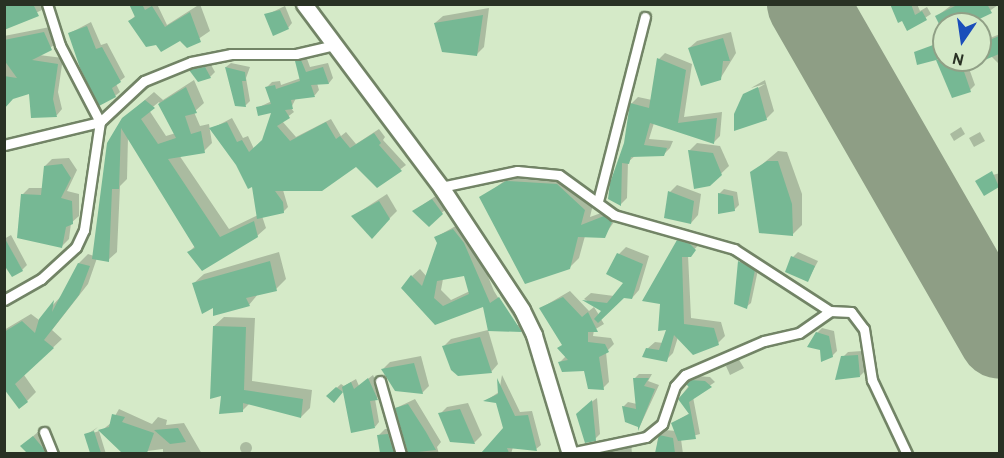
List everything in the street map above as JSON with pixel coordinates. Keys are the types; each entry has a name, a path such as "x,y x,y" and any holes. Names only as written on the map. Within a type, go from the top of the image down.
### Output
{"main road":[{"path":"304,4 441,187 530,327 570,453"}],"street":[{"path":"4,300 41,279 76,247 84,230 100,122 60,45 47,4"},
{"path":"598,201 645,17"},
{"path":"4,145 100,122 144,81 191,62 231,54 296,54 334,45"},
{"path":"441,187 506,173 541,172 559,175 598,201 614,215 734,249 830,311 851,312 858,317 864,329 872,380 907,453"},
{"path":"570,453 646,437 662,424 675,386 685,375 764,341 799,333 830,311"},
{"path":"380,381 401,453"},
{"path":"44,432 53,453"}],"building":[{"path":"4,4 33,4 39,16 4,30"},
{"path":"129,4 142,4 145,10 152,6 165,27 190,12 201,42 187,48 180,41 161,52 156,45 146,47 128,21 135,17"},
{"path":"890,4 911,4 915,15 922,11 927,20 907,31 902,21 898,23"},
{"path":"959,4 987,4 991,12 943,12"},
{"path":"280,10 289,29 273,36 264,14"},
{"path":"483,15 477,56 442,52 434,23"},
{"path":"87,26 96,49 102,47 121,82 112,88 116,97 99,106 80,68 68,33"},
{"path":"44,32 52,50 32,60 58,64 53,99 57,117 31,118 29,94 13,99 4,109 4,76 17,78 4,60 4,40"},
{"path":"999,36 999,54 992,57 992,39"},
{"path":"723,38 730,61 723,61 721,80 701,86 688,48"},
{"path":"932,45 932,61 917,65 914,52"},
{"path":"657,58 686,70 678,123 717,118 714,144 650,123 644,145 667,148 664,156 631,157 629,164 622,163 621,206 608,199 610,183 624,143 630,103 649,108"},
{"path":"301,60 306,72 323,67 329,84 311,85 315,97 291,100 293,109 285,110 290,118 277,126 290,141 326,122 336,139 340,136 350,148 374,133 381,143 379,145 402,171 377,188 356,167 322,191 275,191 283,202 284,213 257,219 252,187 248,189 236,165 209,128 227,122 237,142 242,140 249,152 262,140 271,113 258,116 256,107 271,104 265,87 275,85 276,89 300,81 295,61"},
{"path":"205,67 211,78 198,82 189,70"},
{"path":"225,67 245,72 246,81 242,81 246,107 235,106"},
{"path":"941,72 964,72 971,92 952,98"},
{"path":"186,87 197,113 185,116 191,134 201,131 205,153 168,159 220,237 254,221 258,237 202,271 187,252 195,248 121,128 119,189 112,189 109,262 92,259 107,143 122,118 145,100 155,108 141,119 158,144 176,138 158,104"},
{"path":"758,87 767,120 734,131 734,114 743,94"},
{"path":"688,150 713,153 722,175 710,186 694,189"},
{"path":"767,161 778,161 792,204 793,236 759,233 750,172"},
{"path":"62,164 71,178 61,198 72,201 73,224 66,227 62,248 17,238 21,194 41,195 44,166"},
{"path":"992,171 999,187 984,196 975,181"},
{"path":"506,181 557,184 585,210 581,225 604,216 612,222 605,238 578,237 570,269 525,284 479,197"},
{"path":"668,191 694,201 691,224 664,218"},
{"path":"718,193 733,196 735,211 718,214"},
{"path":"432,199 443,214 429,227 412,211"},
{"path":"379,201 390,219 372,239 351,216"},
{"path":"453,229 464,243 490,303 499,297 522,332 488,331 483,307 435,325 401,288 411,275 422,286 437,243 434,237","holes":["464,276 469,294 443,306 434,298 437,281"]},
{"path":"4,237 23,271 12,277 4,265"},
{"path":"677,240 690,244 696,250 691,257 682,257 684,324 714,328 719,345 693,355 674,335 667,362 642,357 646,348 659,350 666,330 658,331 660,304 642,301"},
{"path":"617,253 643,264 632,299 624,298 598,323 594,319 601,311 582,300 607,303 623,283 606,274"},
{"path":"791,256 815,266 808,282 785,272"},
{"path":"270,261 277,291 246,298 250,306 213,316 213,308 202,314 192,283"},
{"path":"738,261 755,270 747,309 734,304"},
{"path":"78,263 90,266 79,295 44,340 54,348 15,384 28,402 19,409 4,389 4,332 22,321 35,333 39,319 54,300 52,312"},
{"path":"563,297 582,317 588,312 598,332 588,332 588,342 605,344 609,352 599,357 604,390 588,389 584,371 562,372 558,362 568,360 557,348 562,345 539,308"},
{"path":"213,326 246,327 244,390 303,399 301,418 243,403 243,412 219,414 221,396 210,399"},
{"path":"816,332 829,336 833,357 821,362 820,350 807,347"},
{"path":"480,337 492,373 458,376 451,370 442,346"},
{"path":"858,355 860,377 835,380 841,356"},
{"path":"414,363 423,394 395,391 381,369"},
{"path":"368,378 378,400 370,401 375,428 351,433 342,387 351,382 354,389"},
{"path":"497,378 515,416 528,415 537,451 507,448 509,453 481,453 503,428 496,403 483,401 498,394"},
{"path":"633,378 649,378 644,386 655,389 638,431 638,427 625,422 622,406 636,409"},
{"path":"690,380 705,381 712,387 689,402 696,439 678,441 671,423 689,414 678,399 689,387 686,384"},
{"path":"336,387 343,392 334,403 326,396"},
{"path":"592,400 596,441 585,443 576,414"},
{"path":"408,404 436,450 408,453 395,408"},
{"path":"460,409 475,444 450,442 438,413"},
{"path":"112,414 125,417 122,422 154,433 147,453 122,453 98,430 109,427"},
{"path":"178,428 186,442 170,444 154,430"},
{"path":"94,431 101,453 90,453 84,434"},
{"path":"388,434 394,453 380,453 377,435"},
{"path":"659,435 673,438 675,453 655,453"},
{"path":"33,436 45,453 27,453 20,446"}],"runway":[{"path":"808,4 1000,338"}]}
